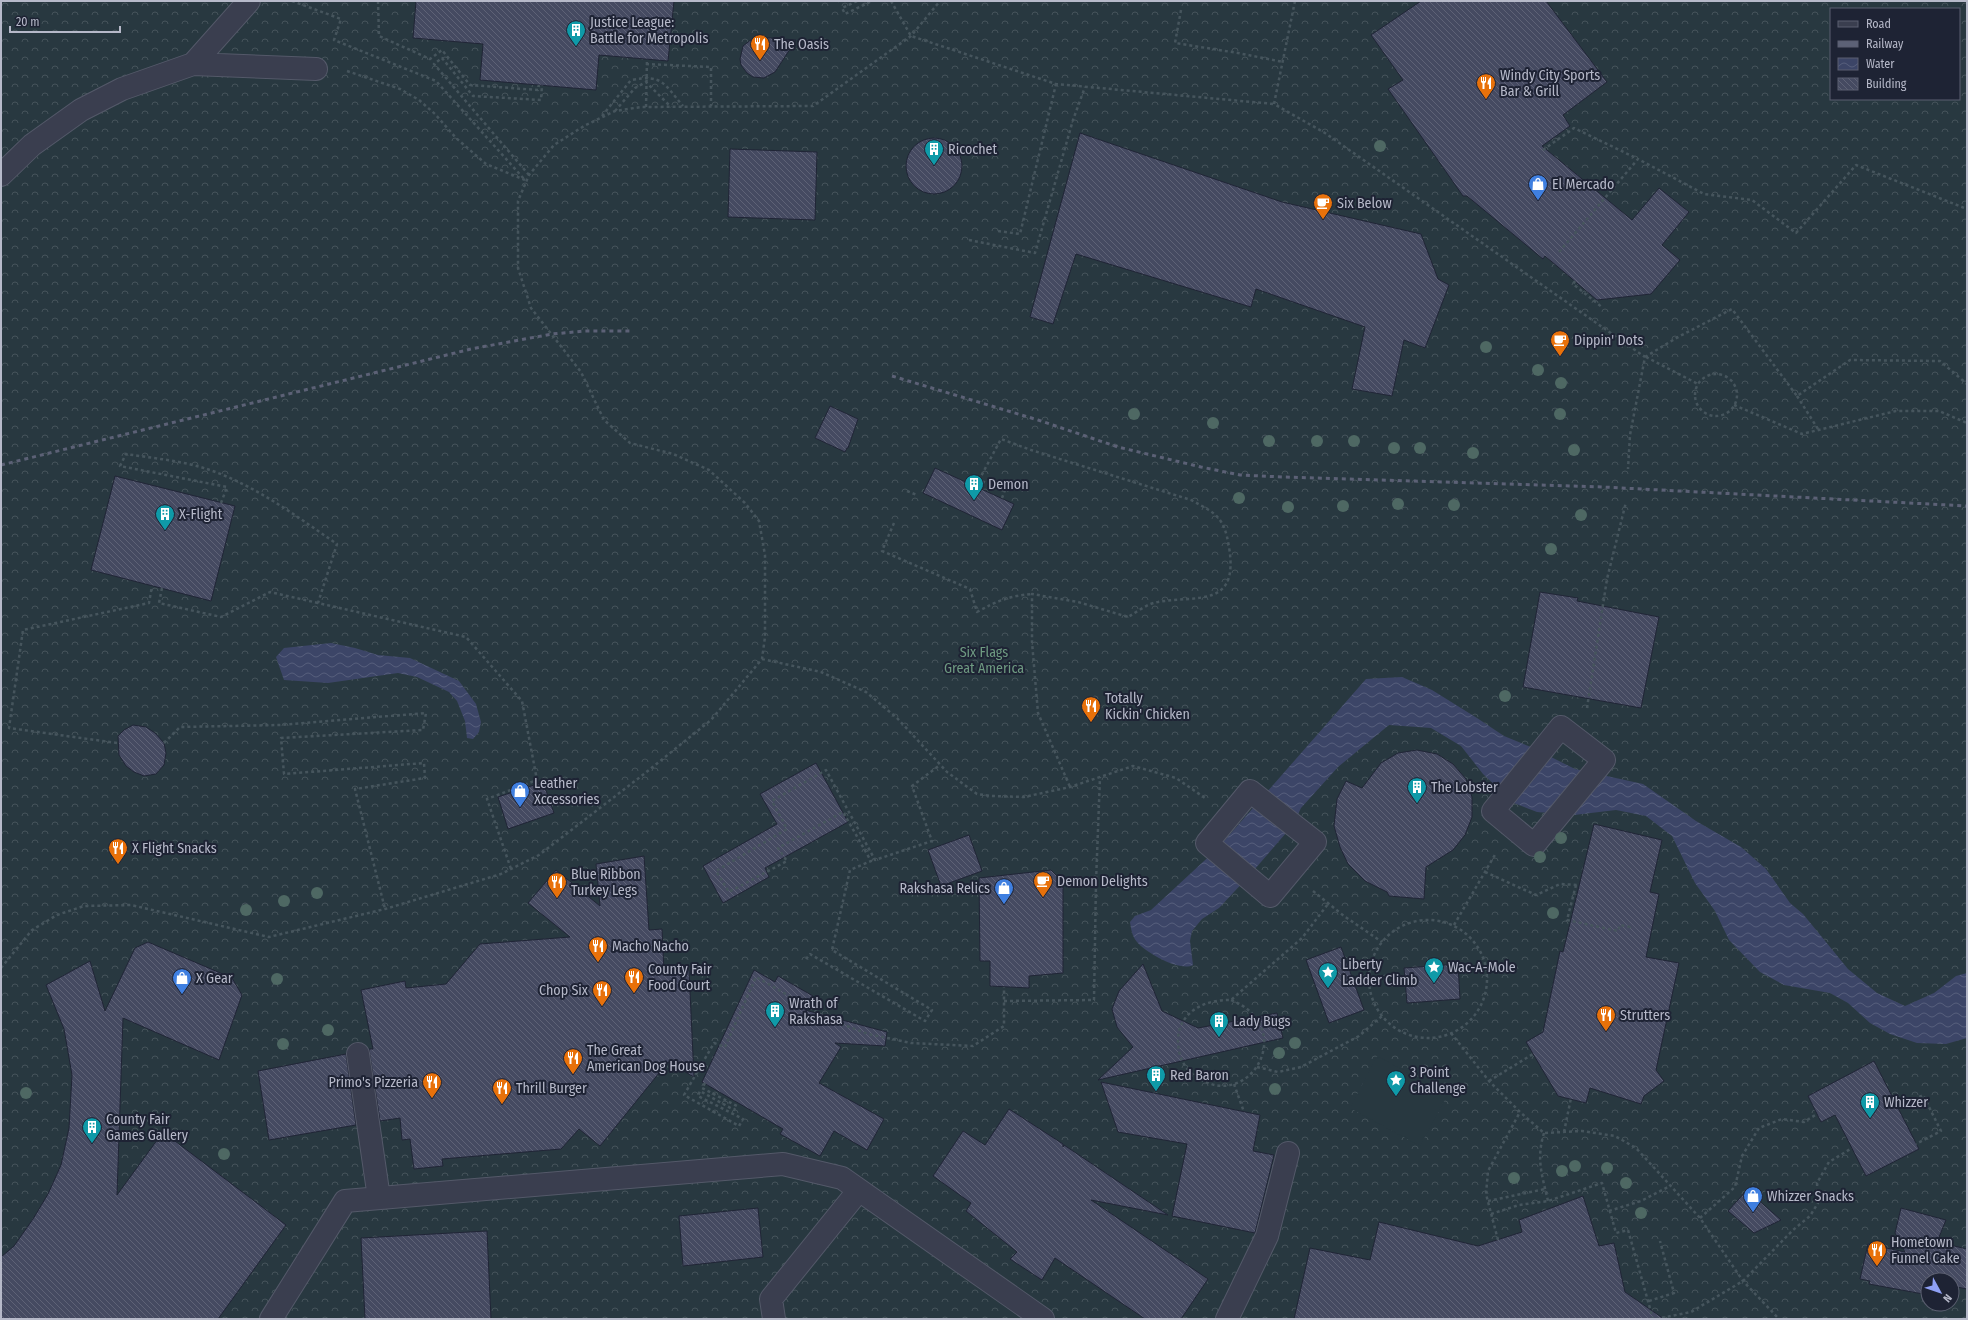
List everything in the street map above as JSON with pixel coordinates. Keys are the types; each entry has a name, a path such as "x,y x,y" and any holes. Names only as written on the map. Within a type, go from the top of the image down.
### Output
{"street":[{"path":"193,64 249,1"},
{"path":"1,175 32,145 82,110 122,89 193,64 316,69"},
{"path":"1561,727 1582,742 1604,760 1534,845 1493,811 1561,727"},
{"path":"1250,791 1316,842 1270,896 1207,843 1228,817 1250,791"},
{"path":"358,1054 380,1198"},
{"path":"1227,1319 1267,1236 1288,1153"},
{"path":"271,1319 345,1201 783,1164 842,1178 1043,1319"},
{"path":"774,1319 771,1299 860,1190"}],"path":[{"path":"292,1 342,19 334,40 436,81 525,180"},
{"path":"378,1 379,36 430,59 442,50 470,85 538,90 541,85 541,100 473,96 442,58 434,64 528,175"},
{"path":"857,1 842,8 845,14 872,1"},
{"path":"891,1 911,36 1056,84 1274,104 1325,133 1645,357 1698,384"},
{"path":"1,968 32,930 57,916 84,906 131,905 269,937 385,908 500,874 538,855 644,774 711,720 762,659 765,637 765,555 758,521 745,503 709,470 673,454 630,443 604,420 581,372 531,308 518,268 518,201 528,175 554,145 601,117 615,111 646,107 683,106 813,106 911,36 940,1"},
{"path":"1274,104 1295,1"},
{"path":"1181,10 1176,43 1283,62"},
{"path":"646,59 646,107"},
{"path":"646,64 712,67 711,106"},
{"path":"316,69 350,72 400,89 419,100 435,114 456,138 486,164 525,180"},
{"path":"601,117 631,80 646,77 661,80 683,106"},
{"path":"646,82 671,107"},
{"path":"615,111 635,88 646,82"},
{"path":"998,231 1020,234 1056,84"},
{"path":"969,240 1035,253 1072,120 1085,87"},
{"path":"1543,150 1574,128 1638,159 1704,194 1752,200 1796,234 1856,165 1967,208"},
{"path":"1559,252 1638,159"},
{"path":"1576,281 1573,284 1603,308"},
{"path":"1628,469 1630,435 1645,357 1678,337 1732,309 1797,396 1818,429"},
{"path":"1797,396 1850,360 1940,361 1967,384"},
{"path":"1716,374 1729,379 1736,390 1734,405 1724,414 1718,416 1705,413 1696,403 1695,390 1703,379 1716,374"},
{"path":"1734,405 1802,434 1896,411 1939,411 1967,423"},
{"path":"894,523 882,551 970,589 977,612 1000,599 1032,594 1078,602 1128,617 1156,602 1198,599 1221,590 1229,580 1230,556 1225,528 1213,512 1191,500 1031,450 1001,439 979,480 1005,490 1002,498"},
{"path":"221,503 227,487 120,466 126,454 206,469 241,482 337,544 318,603"},
{"path":"907,491 917,494"},
{"path":"1582,742 1607,579 1626,502"},
{"path":"117,743 9,728 23,630 149,604 152,586"},
{"path":"162,588 159,603 221,617 270,592 466,637 522,701 537,780 487,799 512,869"},
{"path":"1032,594 1032,642 1038,714 1070,787"},
{"path":"762,659 821,672 866,692 897,718 940,765 977,794 1024,797 1070,787 1133,766 1176,778 1228,817"},
{"path":"164,743 180,727 280,725 426,713 423,730 281,738 284,774 424,763 425,778 355,788 385,908"},
{"path":"806,959 810,954 925,1021 932,1010 832,950 850,870 871,861 843,812 778,848 787,861 729,892 716,871 787,829 772,801 826,770 875,860 932,841 912,786 940,765"},
{"path":"1004,1001 1094,1000 1100,777"},
{"path":"1454,925 1512,826"},
{"path":"1485,872 1536,895 1560,884 1578,885 1567,920 1618,931 1620,925 1630,927 1630,925"},
{"path":"1290,873 1328,904 1382,942"},
{"path":"1231,1000 1302,938 1328,904"},
{"path":"1435,920 1454,925 1470,937 1481,953 1487,971 1486,990 1479,1008 1467,1022 1451,1033 1433,1038 1413,1036 1396,1029 1382,1016 1372,999 1368,979 1372,960 1382,942 1396,928 1415,921 1435,920"},
{"path":"705,1083 702,1088 737,1106 734,1110 700,1091 698,1096 743,1119 739,1126 684,1095 714,1043 725,1047 756,976 831,1020 868,1034 911,1044 973,1046 1004,1026 1004,987"},
{"path":"1217,1000 1231,1000 1244,1006 1254,1014 1261,1027 1264,1040 1263,1054 1257,1067 1247,1077 1234,1084 1220,1086 1206,1083 1193,1075 1184,1064 1179,1050 1179,1036 1183,1023 1191,1011 1203,1003 1217,1000"},
{"path":"1257,1067 1278,1072 1300,1066 1358,1036 1382,1016"},
{"path":"1451,1033 1490,1081 1520,1112 1544,1133 1582,1131 1614,1136 1636,1148 1700,1218 1743,1281 1778,1319"},
{"path":"1490,1081 1533,1054"},
{"path":"1234,1084 1244,1112"},
{"path":"1898,1108 1923,1095 1941,1131 1916,1144"},
{"path":"1564,1132 1571,1098"},
{"path":"1498,1240 1486,1194 1488,1171 1520,1112"},
{"path":"1700,1218 1735,1187 1742,1156 1759,1128 1782,1119 1804,1122 1817,1114"},
{"path":"1544,1133 1540,1144 1539,1167 1548,1201"},
{"path":"1491,1214 1519,1205 1548,1201 1602,1183 1616,1233 1628,1230 1655,1319 1691,1312 1743,1281 1793,1230 1810,1216 1818,1203 1816,1183 1829,1162 1852,1148"},
{"path":"1609,1211 1641,1201 1670,1186"},
{"path":"1488,1201 1545,1189"},
{"path":"1649,1301 1674,1293 1660,1241"}],"green space":[{"name":"Six Flags Great America","path":"1,1 1967,1 1967,1319 1,1319"},
{"path":"1377,1056 1448,1094 1420,1146 1350,1108"}],"water":[{"path":"331,643 378,655 410,658 459,681 476,704 481,722 479,732 473,739 467,738 465,721 457,701 449,692 417,677 398,673 328,683 284,680 276,657 284,648"},
{"path":"1402,677 1432,690 1504,736 1533,748 1575,769 1643,784 1696,821 1741,847 1766,869 1790,903 1803,914 1848,969 1877,993 1905,1006 1934,993 1956,976 1967,973 1967,1038 1946,1044 1917,1043 1890,1034 1870,1023 1848,1003 1830,993 1784,985 1760,972 1729,940 1715,911 1695,883 1672,836 1646,816 1616,810 1574,815 1537,812 1514,803 1483,774 1461,746 1431,728 1389,725 1338,767 1301,808 1293,825 1248,877 1219,908 1202,919 1192,931 1190,941 1193,965 1180,966 1172,964 1155,956 1141,946 1135,940 1131,930 1130,922 1135,916 1151,910 1217,849 1366,679"}],"building":[{"name":"Justice League: Battle for Metropolis","path":"416,1 674,1 668,61 599,55 596,90 480,80 483,44 413,38"},
{"path":"1421,1 1546,1 1607,82 1563,115 1570,126 1542,146 1632,220 1659,188 1689,212 1662,245 1680,260 1651,294 1597,300 1545,256 1543,259 1467,196 1463,196 1388,89 1403,80 1371,35"},
{"path":"758,37 796,40 775,72 764,78 753,77 747,73 741,65 740,59 743,46 752,39"},
{"path":"1080,133 1282,202 1421,234 1438,279 1449,285 1425,348 1404,340 1392,396 1352,389 1365,327 1256,289 1251,307 1076,254 1053,324 1030,317"},
{"name":"Ricochet","path":"929,138 939,138 954,146 960,155 962,166 960,177 954,186 939,194 929,194 918,189 911,182 906,171 906,161 911,150 918,143"},
{"path":"730,149 817,152 815,220 728,217"},
{"path":"830,406 858,419 848,448 845,452 815,438"},
{"name":"Demon","path":"935,468 1014,504 1002,530 923,493"},
{"name":"X-Flight","path":"115,476 235,506 211,601 91,570"},
{"path":"1540,592 1578,598 1577,601 1659,617 1641,708 1523,687"},
{"path":"133,725 146,727 155,733 164,743 166,753 164,765 156,774 144,776 134,772 126,766 119,755 118,736 124,730"},
{"name":"The Lobster","path":"1417,750 1437,754 1453,764 1466,779 1472,797 1472,817 1465,835 1453,850 1426,867 1424,899 1389,896 1387,892 1365,881 1348,864 1340,847 1334,826 1337,799 1346,781 1362,788 1381,763 1398,753"},
{"path":"816,763 848,822 765,868 769,877 723,903 703,866 777,824 760,794"},
{"path":"543,782 554,813 508,829 498,797"},
{"path":"1594,824 1662,840 1650,892 1659,894 1646,957 1679,963 1656,1070 1664,1081 1644,1096 1641,1104 1590,1088 1586,1103 1558,1096 1526,1042 1543,1032 1560,951 1563,952"},
{"path":"969,835 982,871 941,886 928,850"},
{"path":"644,856 649,930 662,929 664,972 689,970 694,1077 668,1062 600,1146 579,1129 561,1149 442,1159 443,1166 414,1169 410,1139 402,1140 400,1118 380,1121 369,1049 373,1049 361,990 405,981 406,988 446,984 480,944 570,937 528,903 556,870 600,906 596,864"},
{"path":"1051,870 1063,882 1063,973 1029,976 1029,988 990,986 990,961 980,961 979,878"},
{"path":"148,942 232,978 242,995 219,1060 123,1018 117,1195 163,1132 286,1225 218,1319 1,1319 1,1257 14,1246 48,1194 61,1165 69,1128 72,1075 64,1029 46,985 90,961 105,1011 135,948"},
{"path":"1341,947 1364,1010 1329,1023 1306,960"},
{"path":"1143,964 1162,1011 1198,1028 1277,1013 1283,1038 1098,1080 1133,1047 1117,1027 1112,1009 1119,991"},
{"path":"1458,964 1460,999 1407,1003 1404,968"},
{"path":"754,970 775,982 778,976 813,996 805,1010 887,1032 885,1046 835,1043 841,1047 819,1083 884,1119 867,1150 834,1131 820,1156 780,1134 783,1129 702,1082"},
{"path":"346,1054 356,1125 269,1140 258,1071"},
{"name":"Whizzer","path":"1874,1061 1919,1149 1866,1176 1835,1115 1821,1122 1808,1096"},
{"path":"1101,1082 1260,1115 1253,1151 1274,1155 1255,1233 1172,1216 1187,1144 1118,1132"},
{"path":"1009,1109 1063,1144 1063,1147 1064,1145 1168,1215 1091,1200 1208,1279 1181,1319 1145,1319 1055,1258 1042,1280 1010,1259 1017,1252 966,1211 971,1203 933,1176 963,1131 985,1145"},
{"name":"Whizzer Snacks","path":"1747,1190 1781,1220 1754,1233 1728,1211"},
{"path":"1583,1196 1599,1246 1614,1243 1625,1292 1664,1319 1294,1319 1310,1248 1370,1260 1379,1222 1478,1246 1522,1232 1519,1220"},
{"path":"758,1208 763,1257 683,1266 679,1216"},
{"path":"1901,1208 1946,1220 1937,1242 1967,1249 1967,1289 1960,1288 1960,1272 1920,1272 1920,1293 1869,1284 1870,1281 1860,1279 1868,1244 1905,1252 1895,1233"},
{"path":"487,1231 491,1319 365,1319 361,1238"}],"railway":[{"path":"1,465 471,349 552,334 585,331 633,331"},
{"path":"892,376 1038,420 1118,447 1240,475 1603,487 1967,506"}],"place":[{"name":"Justice League: Battle for Metropolis","path":"576,47"},
{"name":"The Oasis","path":"760,61"},
{"name":"Windy City Sports Bar & Grill","path":"1486,100"},
{"name":"Ricochet","path":"934,166"},
{"name":"El Mercado","path":"1538,201"},
{"name":"Six Below","path":"1323,220"},
{"name":"Dippin' Dots","path":"1560,357"},
{"name":"Demon","path":"974,501"},
{"name":"X-Flight","path":"165,531"},
{"name":"Totally Kickin' Chicken","path":"1091,723"},
{"name":"The Lobster","path":"1417,804"},
{"name":"Leather Xccessories","path":"520,808"},
{"name":"X Flight Snacks","path":"118,865"},
{"name":"Demon Delights","path":"1043,898"},
{"name":"Blue Ribbon Turkey Legs","path":"557,899"},
{"name":"Rakshasa Relics","path":"1004,905"},
{"name":"Macho Nacho","path":"598,963"},
{"name":"Wac-A-Mole","path":"1434,984"},
{"name":"Liberty Ladder Climb","path":"1328,989"},
{"name":"County Fair Food Court","path":"634,994"},
{"name":"X Gear","path":"182,995"},
{"name":"Chop Six","path":"602,1007"},
{"name":"Wrath of Rakshasa","path":"775,1028"},
{"name":"Strutters","path":"1606,1032"},
{"name":"Lady Bugs","path":"1219,1038"},
{"name":"The Great American Dog House","path":"573,1075"},
{"name":"Red Baron","path":"1156,1092"},
{"name":"3 Point Challenge","path":"1396,1097"},
{"name":"Primo's Pizzeria","path":"432,1099"},
{"name":"Thrill Burger","path":"502,1105"},
{"name":"Whizzer","path":"1870,1119"},
{"name":"County Fair Games Gallery","path":"92,1144"},
{"name":"Whizzer Snacks","path":"1753,1213"},
{"name":"Hometown Funnel Cake","path":"1877,1267"}]}
